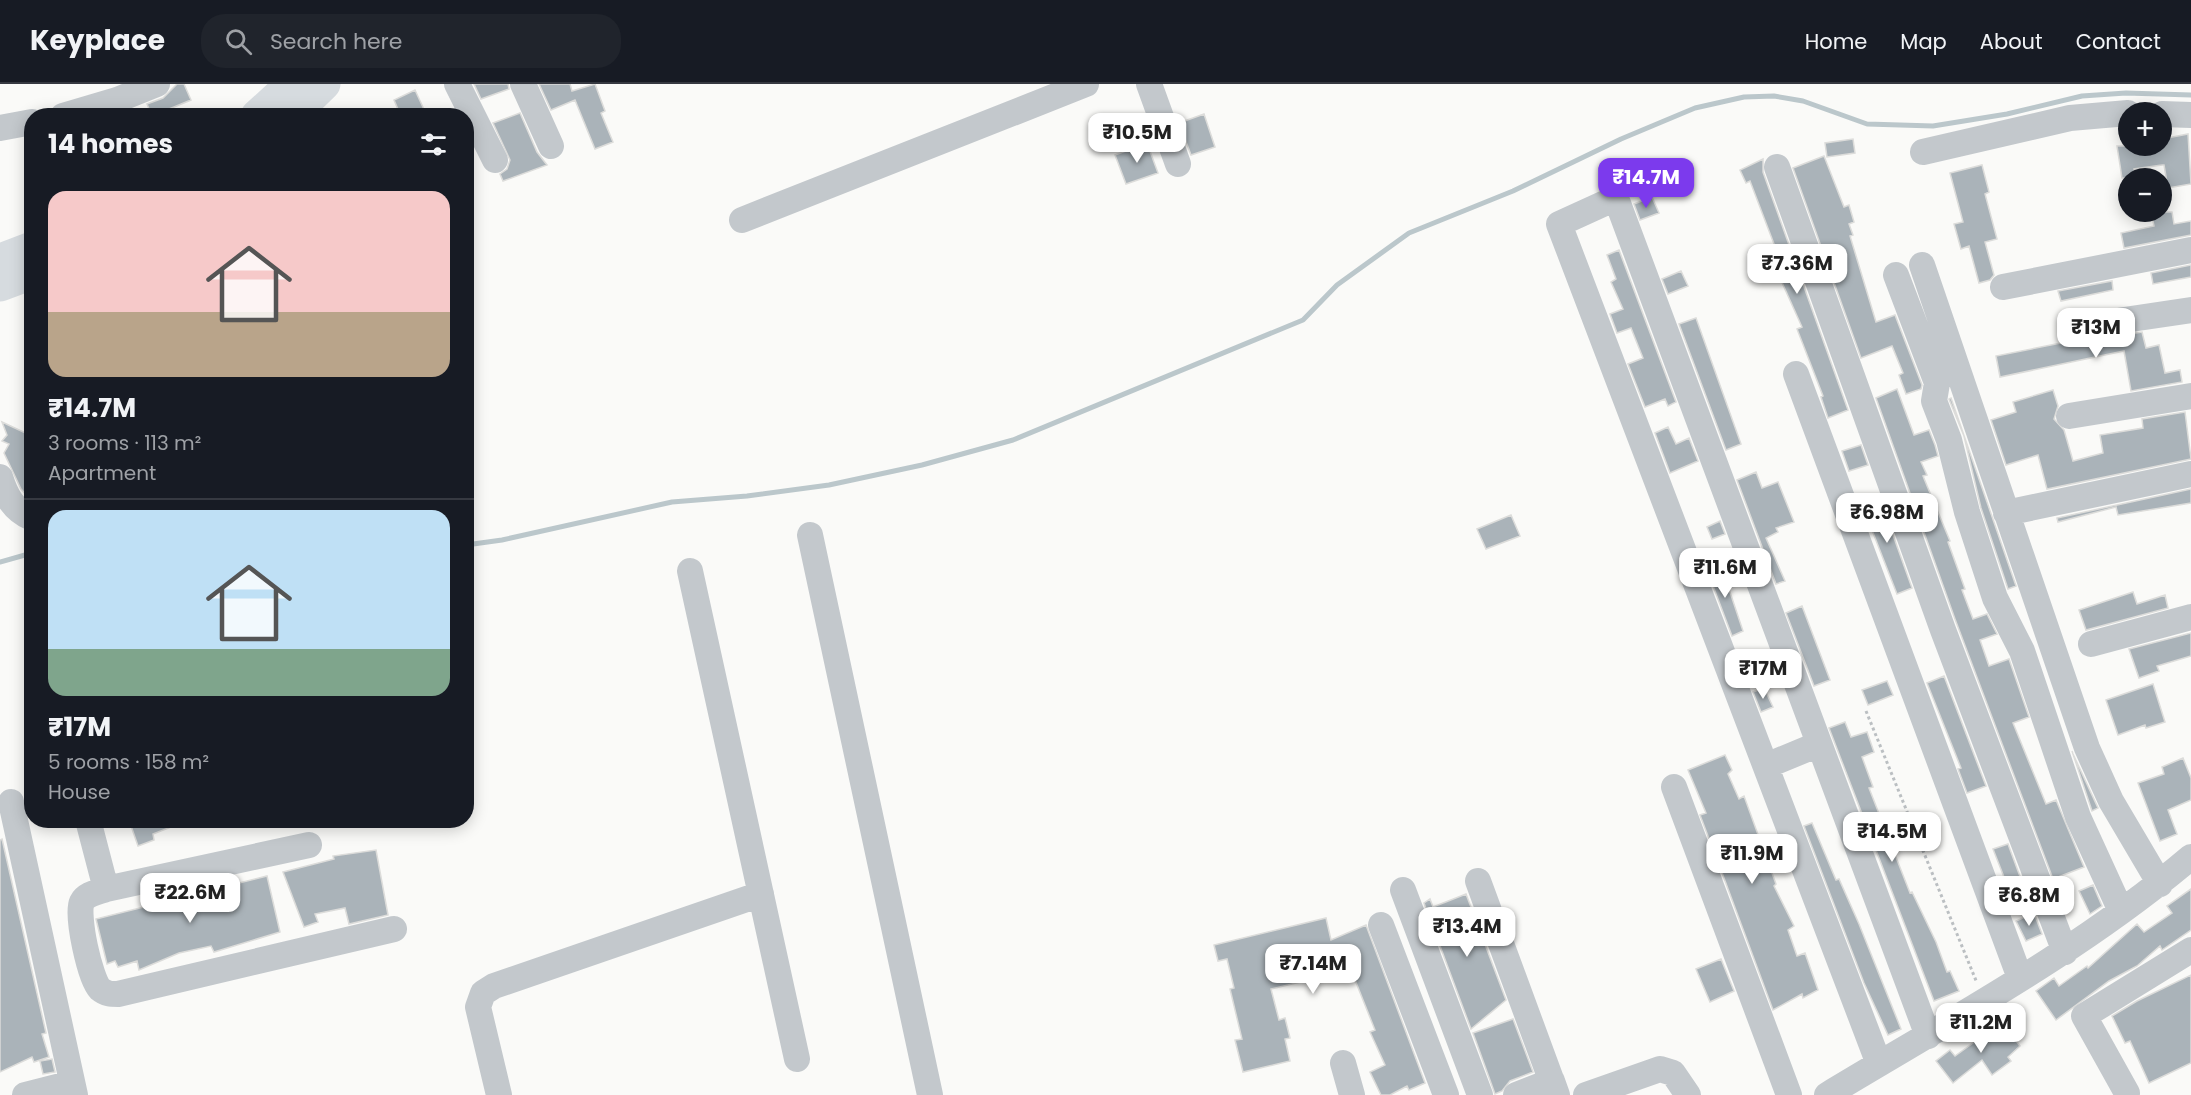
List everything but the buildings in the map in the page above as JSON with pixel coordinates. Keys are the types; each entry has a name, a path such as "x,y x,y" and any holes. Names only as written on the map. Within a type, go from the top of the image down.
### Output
{"highway":[{"path":"266,108 292,84"},
{"path":"299,108 324,84"},
{"path":"0,260 24,251"},
{"path":"0,285 24,276"}],"street":[{"path":"90,108 157,84"},
{"path":"457,84 469,108"},
{"path":"523,84 551,146"},
{"path":"742,220 1086,84"},
{"path":"1149,84 1178,164"},
{"path":"1923,153 2070,118 2118,114"},
{"path":"2172,114 2191,115"},
{"path":"474,118 495,160"},
{"path":"0,128 24,124"},
{"path":"1777,167 1943,630 2065,952"},
{"path":"1879,1064 1559,224 1616,198 1928,1036"},
{"path":"2002,287 2191,250"},
{"path":"1922,265 2087,748 2111,801 2160,884"},
{"path":"1896,275 1937,383 1934,401 1949,440 1966,512 1995,598 2022,651 2078,817 2121,911"},
{"path":"2104,323 2191,310"},
{"path":"1796,374 2020,978"},
{"path":"2069,416 2191,396"},
{"path":"2006,513 2191,474"},
{"path":"0,477 12,504 24,515"},
{"path":"810,535 930,1095"},
{"path":"690,571 797,1059"},
{"path":"2091,644 2191,617"},
{"path":"1766,766 1820,744"},
{"path":"1674,787 1789,1095"},
{"path":"14,802 73,1089 25,1095"},
{"path":"90,828 106,890"},
{"path":"309,845 106,890 87,897 81,903 80,918 93,978 108,994 394,928"},
{"path":"1827,1095 2065,952 2160,884 2191,857"},
{"path":"1478,881 1554,1089 1516,1095"},
{"path":"1403,890 1480,1095"},
{"path":"499,1095 478,1007 483,993 494,986 761,894"},
{"path":"1381,925 1446,1095"},
{"path":"2127,1093 2084,1016 2191,950"},
{"path":"1343,1064 1352,1095"},
{"path":"1586,1095 1660,1069 1673,1073 1688,1095"}],"path":[{"path":"1866,711 1985,1001"}],"waterway":[{"path":"474,544 502,540 672,502 747,496 829,485 922,465 1013,440 1303,320 1337,285 1409,233 1513,191 1621,139 1695,108 1744,97 1774,96 1803,101 1867,124 1933,126 2007,114 2082,96 2126,93 2191,95"},
{"path":"0,562 24,555"}]}
